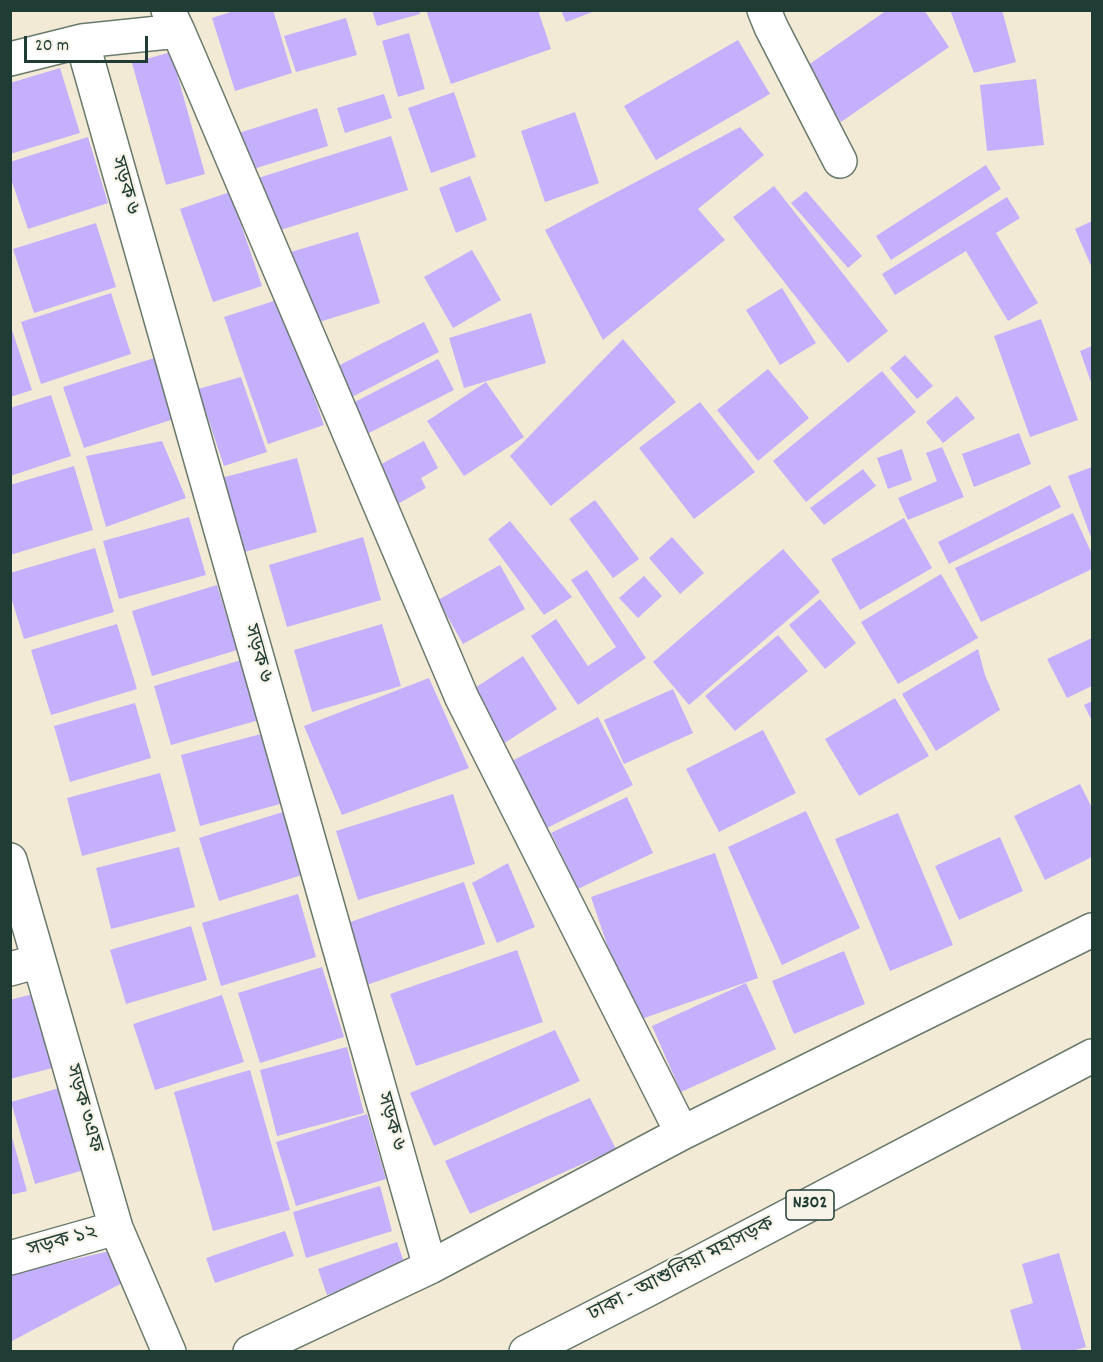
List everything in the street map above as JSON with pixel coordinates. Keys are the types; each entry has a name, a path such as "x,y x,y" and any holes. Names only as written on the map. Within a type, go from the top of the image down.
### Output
{"main road":[{"path":"764,10 776,38 840,161"},
{"path":"10,58 173,21 462,698 682,1133"},
{"name":"সড়ক ৬","path":"82,41 430,1267"},
{"name":"সড়ক ৩এফ","path":"10,860 25,965 116,1228 169,1352"},
{"path":"250,1352 430,1267 682,1133 1092,930"},
{"name":"ঢাকা - আশুলিয়া মহাসড়ক","path":"526,1352 1092,1056"},
{"name":"সড়ক ১২","path":"10,1258 116,1228"}],"building":[{"path":"237,10 273,10 292,73 235,91 212,18"},
{"path":"372,10 419,10 420,14 377,26"},
{"path":"426,10 538,10 551,49 451,84"},
{"path":"561,10 595,10 595,11 566,22"},
{"path":"887,10 924,10 949,47 841,122 804,68"},
{"path":"950,10 1002,10 1016,62 974,73"},
{"path":"346,18 357,55 296,72 284,36"},
{"path":"409,33 425,89 398,97 382,41"},
{"path":"738,40 770,94 656,160 624,106"},
{"path":"171,52 205,174 166,185 132,63"},
{"path":"60,68 80,133 10,154 10,83"},
{"path":"1036,79 1044,145 987,151 980,85"},
{"path":"454,92 476,157 431,173 408,108"},
{"path":"384,94 392,118 345,133 337,108"},
{"path":"317,108 328,146 250,170 239,133"},
{"path":"575,112 599,183 545,202 521,131"},
{"path":"740,127 764,155 698,209 725,240 603,340 545,230"},
{"path":"391,136 408,190 271,233 255,179"},
{"path":"88,137 108,203 28,229 10,176 10,162"},
{"path":"986,165 1001,189 891,260 876,236"},
{"path":"470,176 487,220 456,233 439,188"},
{"path":"774,186 888,331 848,363 733,217"},
{"path":"806,191 862,256 848,268 791,203"},
{"path":"230,192 262,286 213,302 180,209"},
{"path":"1007,197 1020,218 996,233 1038,303 1008,321 966,251 895,295 882,274"},
{"path":"1092,221 1092,268 1075,229"},
{"path":"96,223 116,287 34,313 13,249"},
{"path":"358,232 380,303 313,324 291,252"},
{"path":"472,250 501,300 453,328 424,277"},
{"path":"782,288 816,343 780,365 746,310"},
{"path":"111,293 131,354 41,384 21,322"},
{"path":"280,299 324,425 268,444 224,317"},
{"path":"531,313 546,363 464,388 449,338"},
{"path":"1041,319 1078,420 1030,437 994,336"},
{"path":"424,322 439,352 348,399 332,369"},
{"path":"10,324 32,390 10,397"},
{"path":"623,339 676,402 551,506 510,456"},
{"path":"1092,346 1092,385 1080,351"},
{"path":"905,355 933,386 917,399 890,368"},
{"path":"154,358 174,419 84,448 63,387"},
{"path":"438,359 454,390 363,436 347,406"},
{"path":"768,369 809,418 758,461 717,410"},
{"path":"882,371 916,412 806,502 773,461"},
{"path":"241,377 267,452 224,466 198,389"},
{"path":"486,382 524,437 464,476 427,421"},
{"path":"51,395 71,456 10,476 10,408"},
{"path":"957,396 975,418 943,443 926,422"},
{"path":"700,402 755,472 694,519 639,448"},
{"path":"1019,433 1031,464 974,487 962,454"},
{"path":"162,441 186,498 106,527 86,456"},
{"path":"424,441 438,468 421,478 426,488 396,505 376,467"},
{"path":"942,447 964,497 908,520 898,498 937,481 926,453"},
{"path":"902,449 912,480 888,489 877,458"},
{"path":"297,458 317,532 241,553 221,478"},
{"path":"74,466 93,530 10,555 10,485"},
{"path":"1092,467 1092,540 1068,476"},
{"path":"863,469 876,486 824,525 810,508"},
{"path":"1050,485 1061,507 949,564 938,542"},
{"path":"595,500 639,559 613,578 569,519"},
{"path":"1073,513 1092,554 1092,569 981,622 955,568"},
{"path":"189,517 206,575 119,599 103,541"},
{"path":"904,518 932,568 860,610 831,559"},
{"path":"510,521 572,597 544,615 488,539"},
{"path":"363,537 381,600 287,627 269,565"},
{"path":"672,537 704,573 680,594 649,558"},
{"path":"95,548 114,612 24,639 10,594 10,573"},
{"path":"783,549 820,592 689,705 653,662"},
{"path":"500,565 525,609 463,644 438,600"},
{"path":"587,570 646,658 578,705 531,636 556,619 588,666 616,647 571,580"},
{"path":"941,574 978,638 898,684 861,622"},
{"path":"644,576 662,596 638,618 619,598"},
{"path":"217,585 237,650 152,676 132,611"},
{"path":"820,599 856,643 825,669 789,625"},
{"path":"117,624 137,689 51,715 31,650"},
{"path":"382,624 401,686 312,712 294,650"},
{"path":"778,635 808,671 735,731 705,696"},
{"path":"1092,638 1092,686 1067,698 1047,659"},
{"path":"978,649 985,675 1000,710 936,751 902,694"},
{"path":"523,656 557,709 503,744 469,692"},
{"path":"241,660 259,720 171,745 154,686"},
{"path":"429,678 469,768 342,815 304,726"},
{"path":"673,689 693,733 624,764 604,720"},
{"path":"895,698 929,756 859,796 825,739"},
{"path":"1092,701 1092,721 1084,705"},
{"path":"135,703 151,758 70,782 54,726"},
{"path":"598,717 633,785 535,834 500,767"},
{"path":"763,730 796,793 719,832 686,769"},
{"path":"261,734 280,804 200,826 181,755"},
{"path":"160,773 176,831 82,856 67,798"},
{"path":"1080,784 1092,808 1092,857 1045,880 1014,816"},
{"path":"453,794 475,864 358,900 336,831"},
{"path":"627,797 653,853 578,889 551,833"},
{"path":"806,811 860,928 782,965 728,847"},
{"path":"283,812 302,875 219,901 199,838"},
{"path":"898,813 953,945 890,971 835,839"},
{"path":"1000,837 1023,891 959,920 935,866"},
{"path":"179,847 195,907 111,929 96,868"},
{"path":"715,853 758,978 633,1022 591,897"},
{"path":"508,863 535,927 497,943 472,883"},
{"path":"464,882 485,944 361,987 339,926"},
{"path":"298,894 316,957 221,986 202,923"},
{"path":"191,926 207,980 126,1004 110,950"},
{"path":"517,950 543,1022 416,1066 390,994"},
{"path":"844,951 865,1004 794,1034 772,981"},
{"path":"322,967 344,1037 260,1063 238,993"},
{"path":"746,983 776,1049 681,1092 652,1026"},
{"path":"40,992 60,1066 10,1079 10,1000"},
{"path":"222,995 244,1062 155,1090 133,1024"},
{"path":"555,1030 580,1081 434,1146 410,1093"},
{"path":"347,1047 364,1113 277,1136 260,1070"},
{"path":"250,1070 290,1210 213,1231 174,1092"},
{"path":"66,1086 91,1168 35,1184 11,1102"},
{"path":"590,1098 616,1149 470,1214 445,1161"},
{"path":"367,1114 386,1179 296,1206 276,1142"},
{"path":"10,1130 27,1191 10,1195"},
{"path":"380,1186 392,1231 306,1258 293,1212"},
{"path":"285,1231 294,1256 215,1283 206,1258"},
{"path":"397,1242 406,1268 327,1295 318,1269"},
{"path":"110,1251 124,1282 10,1342 10,1274"},
{"path":"1059,1253 1086,1347 1069,1352 1022,1352 1010,1310 1033,1303 1022,1264"}]}
